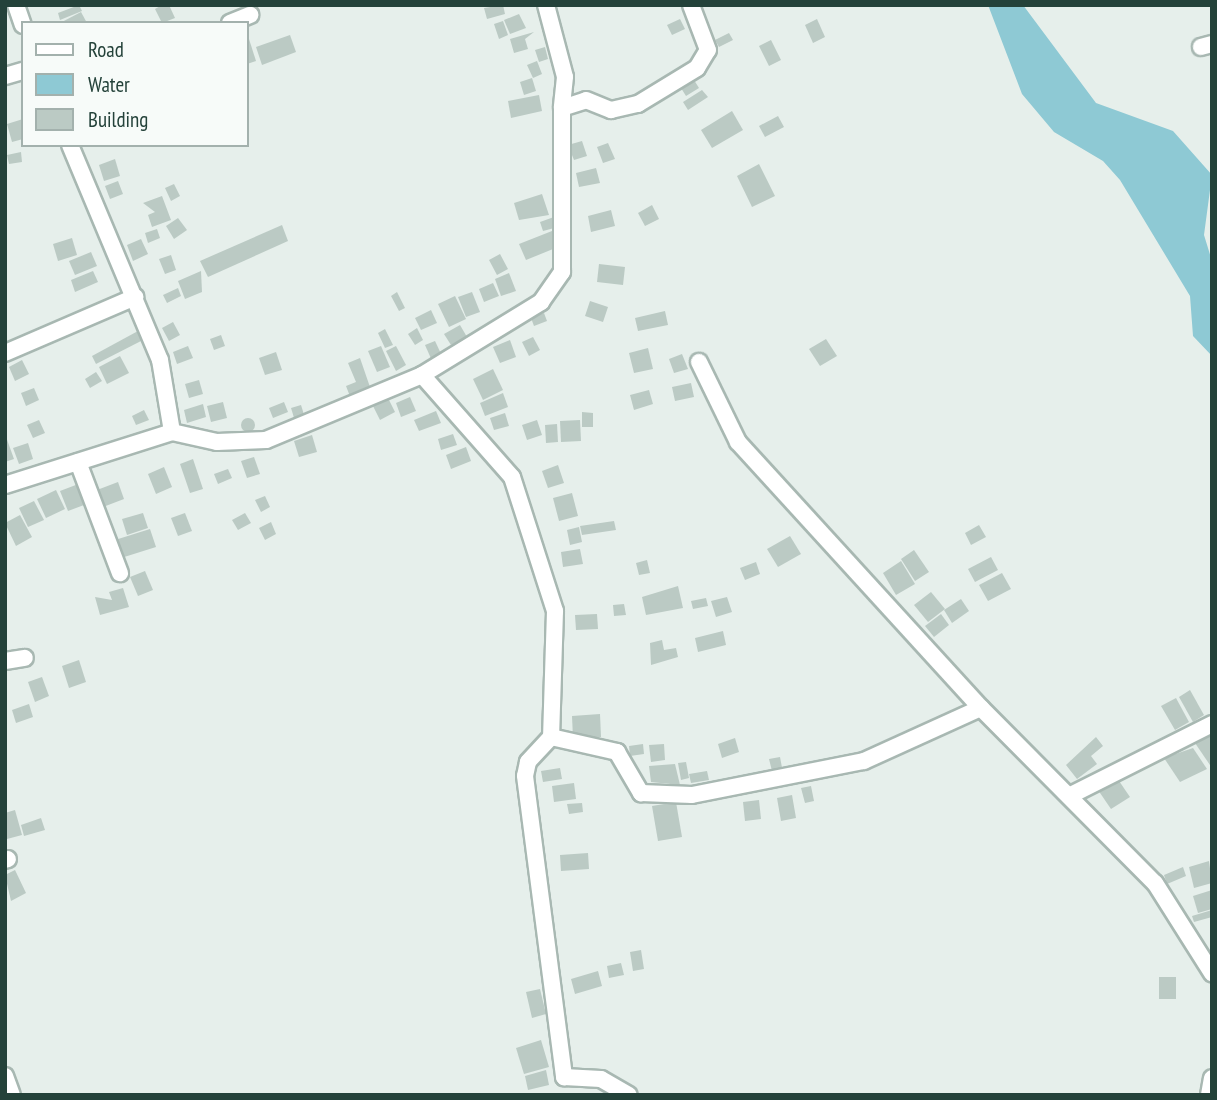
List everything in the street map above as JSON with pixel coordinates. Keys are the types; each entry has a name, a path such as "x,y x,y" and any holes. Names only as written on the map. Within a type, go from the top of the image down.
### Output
{"street":[{"path":"5,485 172,432 217,442 266,440 422,375 541,302 562,272 562,108 565,77 546,5"},
{"path":"562,108 586,100 611,110 638,104 697,68 708,50 691,5"},
{"path":"235,21 250,15"},
{"path":"71,147 160,360 172,432"},
{"path":"5,353 135,298"},
{"path":"699,362 738,442 981,708 1155,883 1212,972"},
{"path":"422,375 512,477 555,611 551,737 528,762 525,776 564,1077 601,1079 629,1095"},
{"path":"78,462 120,573"},
{"path":"5,661 25,657"},
{"path":"551,737 617,752 641,793 692,795 864,761 981,708"},
{"path":"1069,796 1212,724"},
{"path":"5,1076 12,1095"},
{"path":"1209,1095 1212,1078"}],"water":[{"path":"988,5 1023,5 1096,103 1173,131 1212,175 1204,235 1212,261 1212,356 1193,336 1190,296 1120,180 1103,161 1054,132 1022,94"}],"building":[{"path":"79,5 82,11 60,20 58,13"},
{"path":"169,5 175,18 161,21 155,9"},
{"path":"503,5 505,14 487,19 484,8"},
{"path":"81,12 86,21 64,21"},
{"path":"519,14 526,28 510,34 504,20"},
{"path":"680,19 685,29 672,35 667,25"},
{"path":"817,19 825,37 813,43 805,25"},
{"path":"503,21 508,35 499,39 494,24"},
{"path":"534,32 525,39 528,49 514,53 510,39"},
{"path":"729,33 733,40 719,47 715,40"},
{"path":"290,35 296,52 262,65 256,47"},
{"path":"248,40 256,61 248,64"},
{"path":"771,40 781,60 769,66 759,46"},
{"path":"545,47 548,59 539,62 535,50"},
{"path":"537,61 542,74 533,78 527,65"},
{"path":"532,78 536,91 524,95 520,82"},
{"path":"694,80 699,88 686,96 681,88"},
{"path":"702,90 708,97 688,110 683,102"},
{"path":"539,95 542,111 511,118 508,101"},
{"path":"732,111 743,130 712,148 701,130"},
{"path":"778,116 784,127 765,137 759,126"},
{"path":"21,120 21,140 12,142 7,124"},
{"path":"582,141 587,156 574,160 568,145"},
{"path":"608,143 615,159 603,163 597,147"},
{"path":"21,152 22,162 9,164 7,155"},
{"path":"115,159 120,176 104,181 99,165"},
{"path":"759,164 775,196 752,207 737,176"},
{"path":"596,168 600,183 579,187 576,173"},
{"path":"118,181 123,194 110,199 105,186"},
{"path":"174,184 180,196 171,201 165,188"},
{"path":"542,194 549,215 519,220 514,203"},
{"path":"162,196 171,220 152,227 148,215 155,212 143,203"},
{"path":"652,205 659,219 645,226 638,213"},
{"path":"611,210 615,226 591,232 588,216"},
{"path":"554,217 558,227 543,231 540,222"},
{"path":"178,218 187,230 174,239 166,226"},
{"path":"282,225 288,241 208,277 200,261"},
{"path":"157,229 160,238 148,243 145,233"},
{"path":"552,231 558,247 526,260 519,244"},
{"path":"72,238 77,255 58,261 53,244"},
{"path":"141,239 148,254 133,261 127,245"},
{"path":"91,252 97,266 75,275 69,261"},
{"path":"500,254 508,269 497,275 489,260"},
{"path":"171,255 176,270 165,274 159,259"},
{"path":"599,264 625,267 623,285 597,282"},
{"path":"93,271 98,282 75,292 71,280"},
{"path":"201,271 202,292 185,299 178,281"},
{"path":"509,273 516,291 501,296 495,279"},
{"path":"493,283 499,296 484,302 479,289"},
{"path":"178,288 181,296 167,303 163,295"},
{"path":"397,292 405,308 399,311 391,296"},
{"path":"472,292 480,312 466,317 458,297"},
{"path":"455,296 466,319 449,327 438,304"},
{"path":"590,301 608,307 603,322 585,316"},
{"path":"431,310 437,323 421,330 415,318"},
{"path":"665,311 668,325 638,331 635,318"},
{"path":"544,313 547,321 534,326 531,318"},
{"path":"173,322 180,335 169,341 162,328"},
{"path":"460,325 467,337 451,345 444,334"},
{"path":"417,328 423,340 415,345 408,334"},
{"path":"385,329 393,345 385,348 378,333"},
{"path":"138,331 143,340 96,364 92,356"},
{"path":"221,335 225,346 214,350 210,339"},
{"path":"533,337 540,350 529,356 522,342"},
{"path":"826,339 837,356 820,366 809,349"},
{"path":"510,340 516,357 500,363 493,347"},
{"path":"435,341 443,358 433,363 425,345"},
{"path":"188,346 193,358 177,364 173,352"},
{"path":"381,346 390,367 377,372 368,351"},
{"path":"396,346 406,365 396,371 386,351"},
{"path":"648,348 653,369 634,373 629,353"},
{"path":"276,352 282,370 265,375 259,358"},
{"path":"682,354 688,369 674,373 669,359"},
{"path":"120,356 129,373 107,384 99,367"},
{"path":"360,358 371,390 351,399 346,386 356,382 348,363"},
{"path":"22,360 29,374 15,381 9,367"},
{"path":"493,369 503,390 483,400 473,379"},
{"path":"96,372 102,381 90,388 85,379"},
{"path":"199,380 203,394 189,398 185,384"},
{"path":"691,383 694,397 675,401 672,387"},
{"path":"34,388 39,400 26,406 21,393"},
{"path":"649,390 653,404 634,410 630,395"},
{"path":"503,393 508,407 485,416 480,403"},
{"path":"410,397 416,411 401,417 396,403"},
{"path":"388,398 395,412 380,420 373,406"},
{"path":"223,402 227,418 211,422 207,406"},
{"path":"284,402 288,412 273,418 269,408"},
{"path":"203,404 206,417 187,423 184,410"},
{"path":"301,405 305,418 295,421 291,408"},
{"path":"144,410 149,420 136,425 132,416"},
{"path":"436,411 441,423 419,431 414,420"},
{"path":"582,412 593,413 593,427 582,427"},
{"path":"505,413 509,426 494,430 490,418"},
{"path":"245,418 251,418 255,425 251,432 245,432 241,428 241,422"},
{"path":"39,420 45,433 33,438 27,425"},
{"path":"537,420 542,435 527,440 522,425"},
{"path":"580,420 581,441 561,442 560,421"},
{"path":"557,424 558,442 546,443 545,425"},
{"path":"5,434 14,459 5,462"},
{"path":"453,434 457,445 441,450 438,439"},
{"path":"312,435 317,452 299,457 294,441"},
{"path":"28,443 33,459 19,464 13,448"},
{"path":"466,447 471,461 451,469 446,455"},
{"path":"254,457 260,474 247,478 241,461"},
{"path":"193,459 203,489 190,493 180,464"},
{"path":"558,465 564,483 548,488 542,471"},
{"path":"164,467 172,487 156,494 148,474"},
{"path":"228,469 232,478 218,484 214,474"},
{"path":"118,482 124,499 103,507 97,490"},
{"path":"81,483 84,505 68,511 60,491"},
{"path":"56,490 65,509 46,518 37,499"},
{"path":"572,493 578,516 559,521 553,498"},
{"path":"265,496 270,507 261,512 255,500"},
{"path":"34,501 44,520 28,527 19,508"},
{"path":"143,513 148,528 127,535 122,519"},
{"path":"185,513 192,531 178,536 171,518"},
{"path":"245,513 251,523 238,530 232,520"},
{"path":"20,515 32,537 16,546 5,523"},
{"path":"614,521 616,530 582,535 580,526"},
{"path":"271,522 276,534 265,540 259,528"},
{"path":"979,525 986,537 971,545 965,533"},
{"path":"579,527 582,542 570,545 567,530"},
{"path":"150,529 156,547 121,558 115,540"},
{"path":"790,536 801,554 778,567 767,549"},
{"path":"580,549 583,564 563,567 561,552"},
{"path":"914,550 929,572 915,581 901,559"},
{"path":"991,557 998,570 975,582 968,569"},
{"path":"647,560 650,573 639,575 636,563"},
{"path":"901,561 915,584 896,595 883,573"},
{"path":"756,562 760,574 745,580 740,568"},
{"path":"145,571 153,590 138,596 130,577"},
{"path":"1002,573 1011,589 988,601 979,585"},
{"path":"678,586 683,608 646,615 642,597"},
{"path":"123,588 129,607 100,615 95,597 112,600 109,592"},
{"path":"931,592 945,609 928,622 914,605"},
{"path":"727,597 732,612 716,617 711,601"},
{"path":"706,598 708,606 693,609 691,601"},
{"path":"961,599 969,611 952,623 944,610"},
{"path":"624,604 626,615 614,616 613,605"},
{"path":"597,614 598,629 576,630 575,615"},
{"path":"941,614 949,625 934,637 925,626"},
{"path":"723,631 726,645 698,652 695,638"},
{"path":"662,640 664,650 676,648 678,657 651,665 650,643"},
{"path":"79,660 86,682 69,688 62,666"},
{"path":"42,677 49,696 35,702 28,682"},
{"path":"1190,690 1204,715 1193,722 1179,697"},
{"path":"1176,698 1189,722 1175,730 1161,706"},
{"path":"29,704 33,717 16,723 12,710"},
{"path":"600,714 601,737 573,738 572,716"},
{"path":"1212,734 1212,768 1195,743"},
{"path":"1096,737 1103,746 1091,756 1097,764 1077,779 1066,765"},
{"path":"735,738 739,752 722,758 718,744"},
{"path":"643,744 644,754 630,756 629,746"},
{"path":"664,744 665,760 651,762 649,745"},
{"path":"1193,748 1207,769 1180,782 1164,758"},
{"path":"780,757 783,773 773,775 769,759"},
{"path":"686,762 689,778 681,780 678,763"},
{"path":"675,764 680,785 651,782 649,766"},
{"path":"560,768 562,779 543,782 541,771"},
{"path":"707,771 709,780 691,783 689,774"},
{"path":"1117,778 1130,797 1111,809 1098,790"},
{"path":"574,783 576,799 554,802 552,786"},
{"path":"811,786 814,801 805,803 801,788"},
{"path":"792,795 796,818 781,821 777,798"},
{"path":"759,800 761,819 745,821 743,802"},
{"path":"676,802 682,837 658,841 652,806"},
{"path":"582,803 583,812 569,814 567,804"},
{"path":"15,810 22,835 7,839 5,813"},
{"path":"41,818 45,830 24,836 21,825"},
{"path":"588,853 589,869 561,871 560,855"},
{"path":"1209,861 1212,883 1194,888 1189,867"},
{"path":"1183,867 1186,876 1167,884 1164,875"},
{"path":"15,870 26,893 11,901 5,875"},
{"path":"1212,890 1212,909 1198,913 1193,896"},
{"path":"1212,910 1212,917 1194,922 1192,916"},
{"path":"641,950 644,969 633,971 630,952"},
{"path":"621,963 624,975 609,978 607,966"},
{"path":"598,971 602,986 575,994 571,979"},
{"path":"1159,977 1176,977 1176,999 1159,999"},
{"path":"540,989 546,1014 532,1018 526,992"},
{"path":"541,1040 549,1067 524,1074 516,1048"},
{"path":"546,1070 549,1085 528,1090 525,1076"}]}
